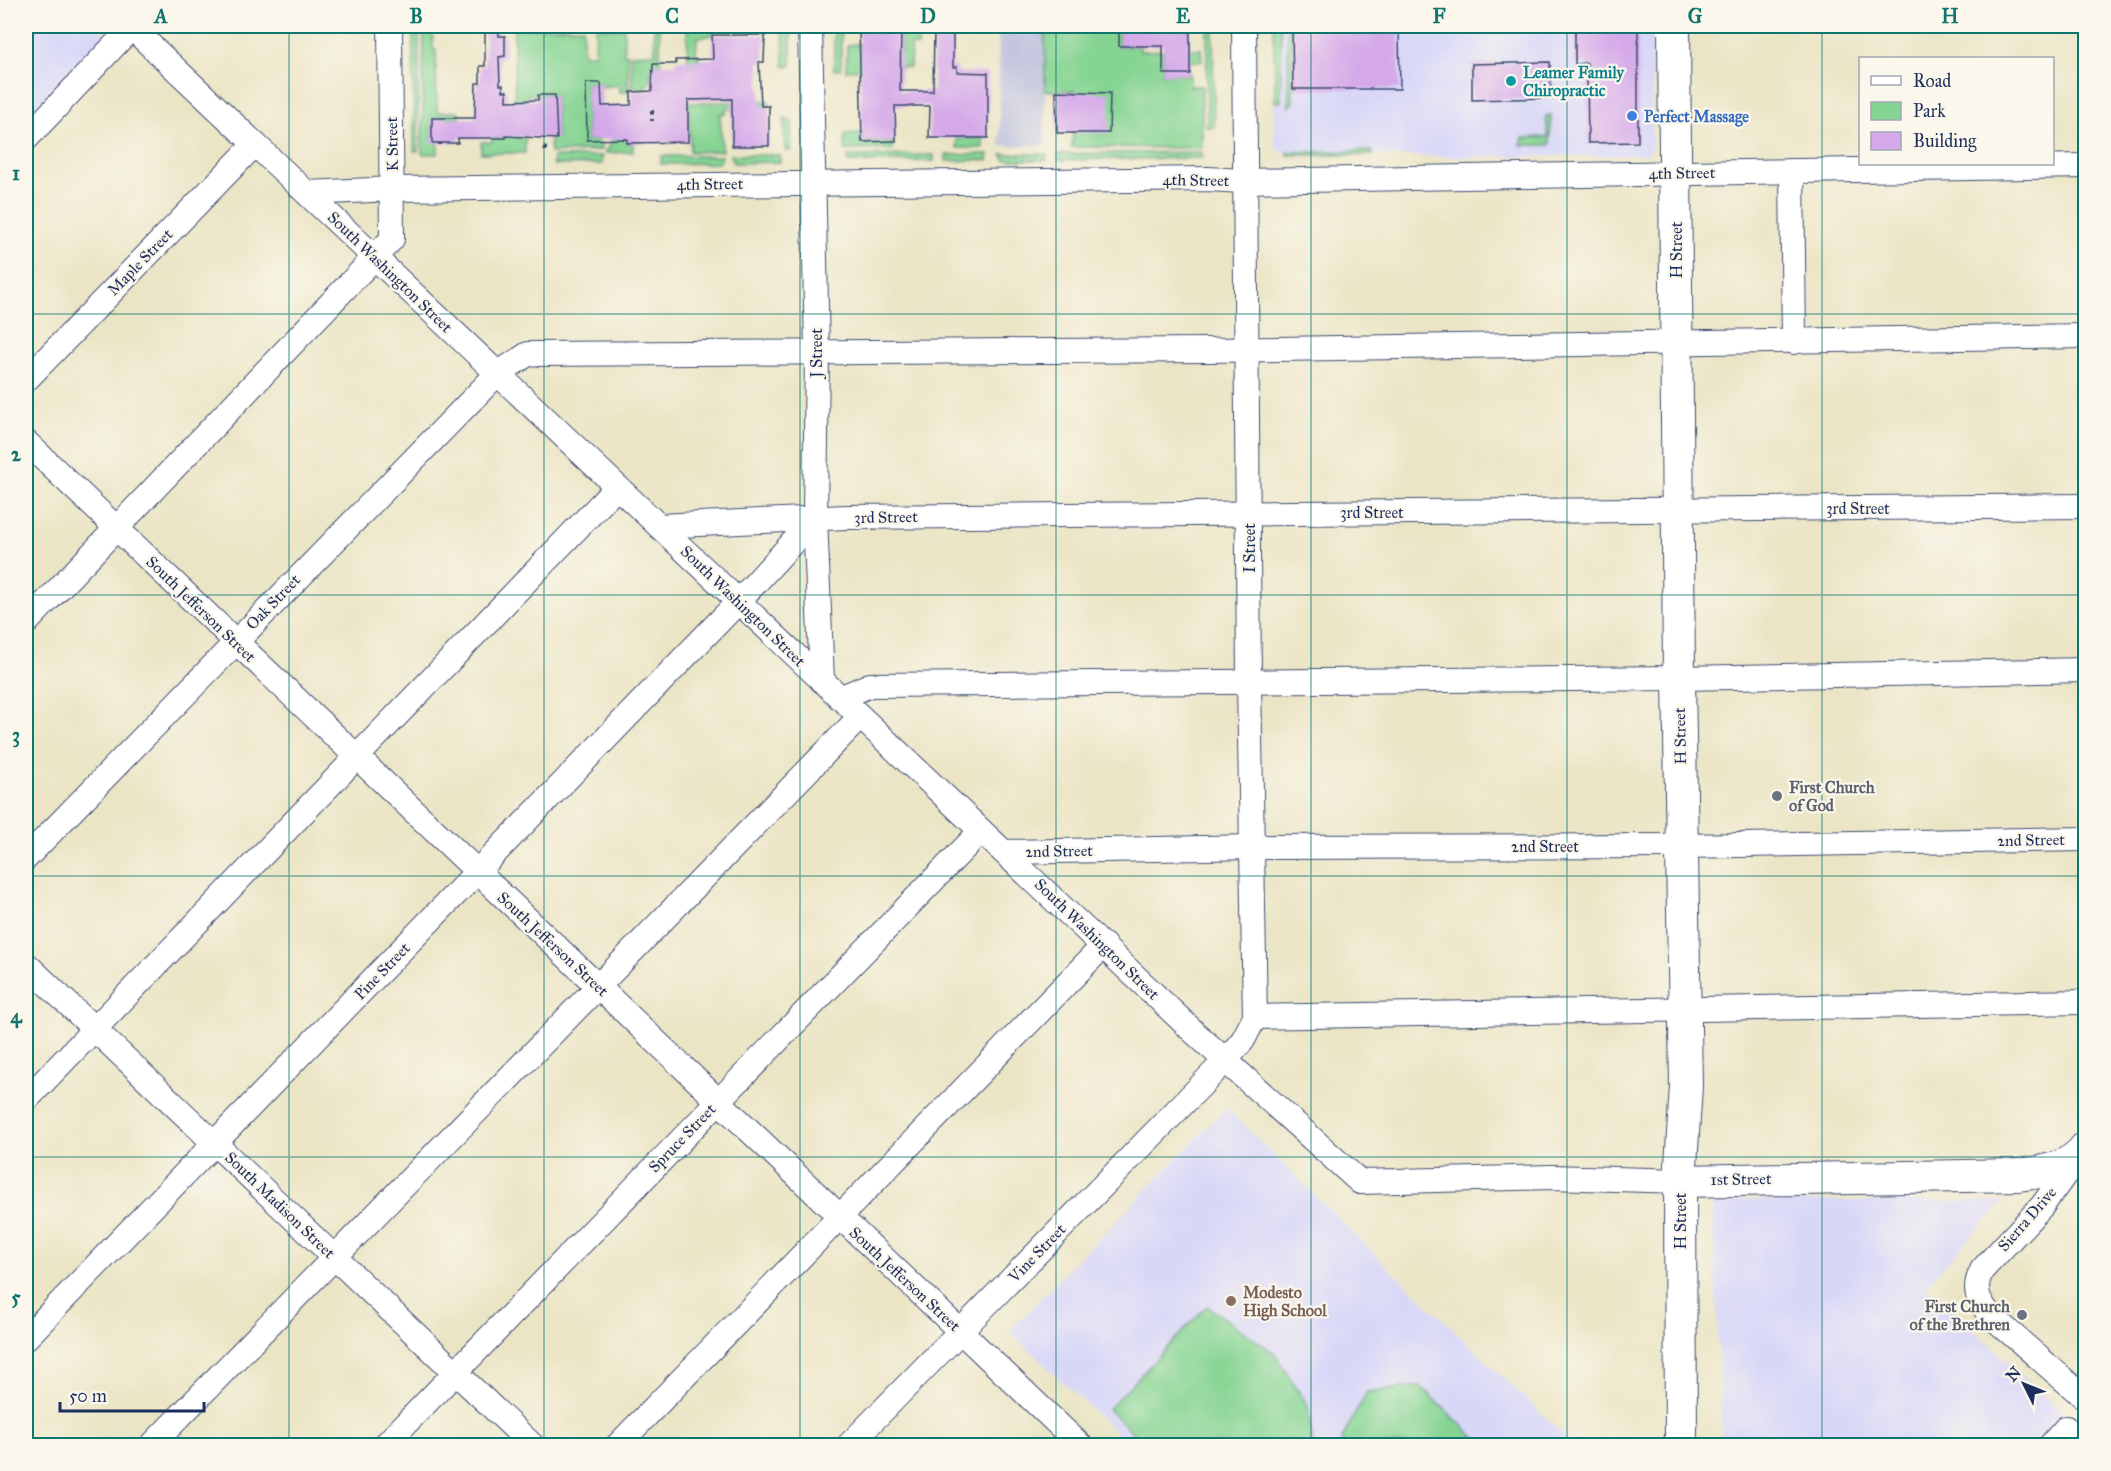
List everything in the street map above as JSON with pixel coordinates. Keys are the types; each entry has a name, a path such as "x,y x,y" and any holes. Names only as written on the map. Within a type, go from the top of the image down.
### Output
{"main road":[{"name":"H Street","path":"1674,26 1681,846 1686,1010 1686,1086 1680,1181 1681,1446"},
{"name":"1st Street","path":"1680,1181 2019,1175 2051,1171 2084,1150"}],"street":[{"path":"26,139 138,26"},
{"name":"South Washington Street","path":"138,26 255,144 738,602 1226,1060 1360,1182"},
{"name":"K Street","path":"26,623 392,239 390,26"},
{"name":"J Street","path":"810,26 817,352 815,518 822,681"},
{"name":"I Street","path":"1226,1060 1243,1040 1255,1017 1249,681 1244,26"},
{"name":"Maple Street","path":"26,380 255,144"},
{"name":"4th Street","path":"307,193 393,189 814,183 1244,181 2085,166"},
{"path":"1792,171 1794,342"},
{"name":"Oak Street","path":"26,858 497,374 528,354 1676,344 2085,336"},
{"name":"South Jefferson Street","path":"26,442 1081,1446"},
{"path":"26,1100 358,759 617,487"},
{"name":"3rd Street","path":"659,526 815,518 2085,506"},
{"name":"Pine Street","path":"26,1338 738,602 815,518"},
{"path":"840,698 870,685 1679,678 2085,670"},
{"path":"151,1446 333,1256 860,717"},
{"name":"Spruce Street","path":"384,1446 981,831"},
{"name":"2nd Street","path":"1004,852 1253,847 1681,846 2085,839"},
{"path":"616,1446 1104,945"},
{"name":"South Madison Street","path":"26,964 533,1446"},
{"path":"1255,1017 2085,1002"},
{"name":"Vine Street","path":"848,1446 1226,1060"},
{"name":"Sierra Drive","path":"2084,1150 2042,1206 1983,1270 1977,1280 1976,1291 1981,1304 1991,1316 2085,1399"},
{"name":"1st Street","path":"1360,1182 1551,1177 1680,1181"},
{"path":"2050,1446 2066,1428 2084,1446"}],"path":[{"path":"652,110 652,121"},
{"path":"545,143 545,151"}],"shaded area":[{"path":"26,26 96,26 108,37 26,125"},
{"path":"998,26 1045,26 1045,145 1000,146"},
{"path":"1274,26 1652,26 1652,148 1647,154 1636,155 1465,157 1283,154 1274,144"},
{"name":"Modesto High School","path":"1226,1108 1574,1445 1129,1445 1009,1331"},
{"path":"1712,1200 2003,1202 1925,1286 2085,1433 2085,1445 1722,1445"}],"green space":[{"path":"783,26 791,27 791,66 784,66"},
{"path":"834,26 841,26 841,69 834,70"},
{"path":"901,26 918,26 918,46 911,46 910,67 846,70 847,45 860,44 860,54 901,53"},
{"path":"1045,26 1119,26 1119,46 1140,46 1140,51 1201,49 1202,61 1190,61 1163,53 1163,74 1190,74 1190,86 1202,86 1202,148 1072,147 1075,91 1045,91"},
{"path":"1207,26 1213,26 1214,127 1207,127"},
{"path":"1274,26 1281,26 1281,102 1275,102"},
{"path":"583,27 583,54 595,54 596,27 624,29 624,54 628,54 628,92 620,92 619,85 601,87 601,83 586,83 587,140 598,140 602,150 550,153 550,138 557,138 555,95 527,95 525,153 481,153 481,142 492,142 493,138 506,138 506,132 515,132 514,28"},
{"path":"687,27 715,27 712,35 697,38 696,57 699,57 699,68 688,68"},
{"path":"424,28 433,28 433,50 436,50 437,112 459,112 459,118 432,118 432,142 438,143 438,154 422,154"},
{"path":"660,28 660,84 659,64 651,64 650,83 646,84 646,88 632,88 631,54 655,53 654,29"},
{"path":"1287,29 1292,29 1293,103 1289,107"},
{"path":"419,30 418,151 414,151 413,33"},
{"path":"769,101 769,106 726,109 726,114 720,114 722,151 690,152 689,103"},
{"path":"1551,115 1550,145 1521,145 1523,138 1548,137 1546,116"},
{"path":"784,119 792,122 791,150 785,151"},
{"path":"862,133 862,142 893,143 893,149 845,150 845,134"},
{"path":"615,137 627,139 627,143 633,143 633,152 605,153"},
{"path":"957,138 983,138 983,148 957,148"},
{"path":"1372,151 1373,155 1288,155 1288,152"},
{"path":"1202,152 1202,158 1059,160 1059,154"},
{"path":"989,154 988,160 946,161 946,155"},
{"path":"1002,154 1047,154 1047,160 1005,160"},
{"path":"730,155 780,155 780,162 734,163"},
{"path":"934,155 934,161 848,162 848,156"},
{"path":"602,156 602,164 553,165 553,157"},
{"path":"661,156 722,156 719,163 661,164"},
{"path":"1207,1306 1274,1353 1308,1406 1313,1445 1145,1445 1108,1409"},
{"path":"1420,1386 1483,1445 1342,1445 1342,1438 1367,1392"}],"building":[{"path":"485,26 498,26 499,36 505,36 505,56 499,57 500,85 503,85 503,91 507,91 507,101 538,100 538,95 555,95 557,139 506,136 506,138 458,138 458,143 432,143 432,118 475,118 476,83 480,83 480,66 485,66"},
{"path":"1119,26 1190,26 1190,74 1163,74 1163,46 1119,46"},
{"path":"1575,26 1638,26 1638,142 1588,143 1587,63 1575,64"},
{"path":"901,27 900,91 933,91 934,27 953,27 953,67 957,67 957,72 988,73 988,138 929,138 930,106 895,106 896,141 862,142 859,28"},
{"path":"1292,29 1399,29 1400,89 1293,89"},
{"path":"712,35 765,35 764,62 759,62 761,106 769,106 769,146 732,146 732,99 688,100 688,142 627,143 627,139 587,140 586,83 601,83 602,106 631,105 631,92 652,91 653,64 676,64 675,60 713,59"},
{"name":"Leamer Family Chiropractic","path":"1550,62 1551,98 1472,100 1472,64"},
{"path":"1056,91 1110,93 1109,133 1057,133"}],"place":[{"name":"Leamer Family Chiropractic","path":"1511,81"},
{"name":"Perfect Massage","path":"1632,116"},
{"name":"First Church of God","path":"1777,796"},
{"name":"Modesto High School","path":"1231,1301"},
{"name":"First Church of the Brethren","path":"2022,1315"}]}
